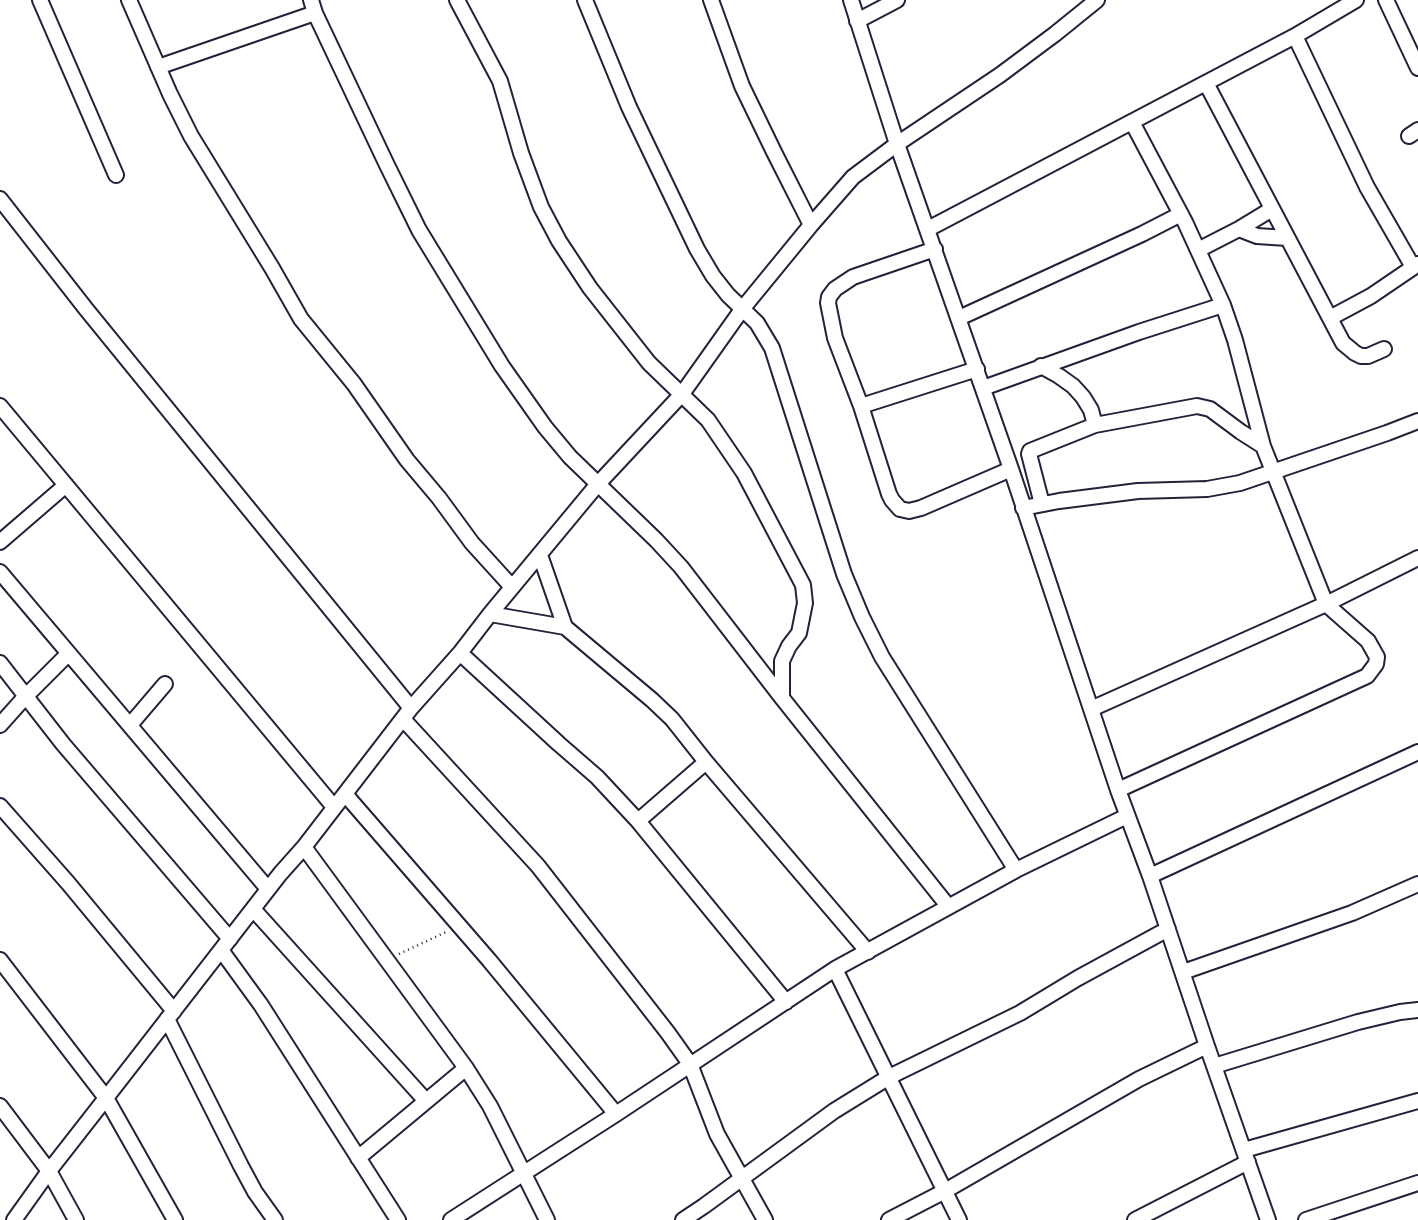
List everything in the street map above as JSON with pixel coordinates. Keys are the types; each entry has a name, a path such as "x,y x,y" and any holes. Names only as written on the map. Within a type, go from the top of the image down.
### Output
{"street":[{"path":"40,0 116,175"},
{"path":"129,0 158,67 192,136 301,318 354,384 407,460 439,498 472,543 512,587"},
{"path":"456,0 500,81 521,153 542,207 559,241 590,288 649,363 708,420 744,473 803,585 805,603 799,633 789,646 782,661 782,698"},
{"path":"585,0 629,108 697,249 712,276 728,295 757,323 772,348 844,574 862,617 882,657 1016,870"},
{"path":"711,0 742,86 811,225"},
{"path":"851,0 897,144 977,369 1118,790 1150,876 1268,1220"},
{"path":"857,21 897,0"},
{"path":"14,1220 49,1171 268,889 304,847 407,714 460,653 512,587 598,485 682,394 743,308 853,177 897,144 1000,75 1097,0"},
{"path":"928,229 1295,36 1356,0"},
{"path":"1386,0 1418,68"},
{"path":"158,67 313,7 419,230 502,366 545,427 570,457 656,540 681,567 782,698 948,906"},
{"path":"1295,36 1367,187 1416,266 1371,296 1330,318"},
{"path":"1206,83 1343,343 1361,356 1368,356 1384,348"},
{"path":"1118,790 1367,676 1376,664 1377,658 1368,642 1326,604 1263,446 1235,340 1223,305 1181,214 1132,122"},
{"path":"0,199 407,714 538,866 668,1032 690,1064 717,1134 765,1220"},
{"path":"1198,250 1239,229 1272,209"},
{"path":"959,318 1142,234 1181,214"},
{"path":"1239,229 1257,236 1287,238"},
{"path":"935,248 853,277 839,285 829,297 828,308 835,338 861,406 889,494 900,509 909,511 921,508 1011,469"},
{"path":"983,388 1041,366 1223,305"},
{"path":"1041,366 1073,386 1091,410 1095,425"},
{"path":"861,406 977,369"},
{"path":"1042,504 1029,454 1030,451 1095,425 1196,406 1210,409 1263,446"},
{"path":"1,409 334,807"},
{"path":"1023,508 1138,491 1207,488 1240,483 1387,433 1418,420"},
{"path":"0,542 66,486"},
{"path":"540,555 565,627"},
{"path":"1091,708 1326,604 1418,558"},
{"path":"0,572 268,889"},
{"path":"490,614 565,627 652,700 672,719 706,762 868,952"},
{"path":"460,653 597,777 638,821 786,1002"},
{"path":"0,725 68,654"},
{"path":"0,663 25,697 225,945 398,1220"},
{"path":"130,725 165,684"},
{"path":"1150,876 1418,752"},
{"path":"638,821 706,762"},
{"path":"345,794 489,960 616,1114"},
{"path":"0,806 68,884 171,1015 241,1166 255,1192 275,1220"},
{"path":"451,1220 525,1174 835,970 1016,870 1128,816"},
{"path":"304,847 466,1068 490,1106 547,1220"},
{"path":"1183,972 1352,913 1418,884"},
{"path":"253,909 426,1101"},
{"path":"683,1220 834,1111 889,1077 1020,1013 1168,928"},
{"path":"0,960 106,1098 175,1220"},
{"path":"835,970 959,1220"},
{"path":"1214,1066 1358,1022 1400,1012 1418,1010"},
{"path":"889,1220 945,1191 1139,1079 1207,1046"},
{"path":"358,1158 466,1068"},
{"path":"1135,1220 1246,1156 1418,1101"},
{"path":"0,1106 49,1171 76,1220"},
{"path":"1306,1220 1418,1183"}],"path":[{"path":"387,960 459,925"}]}
